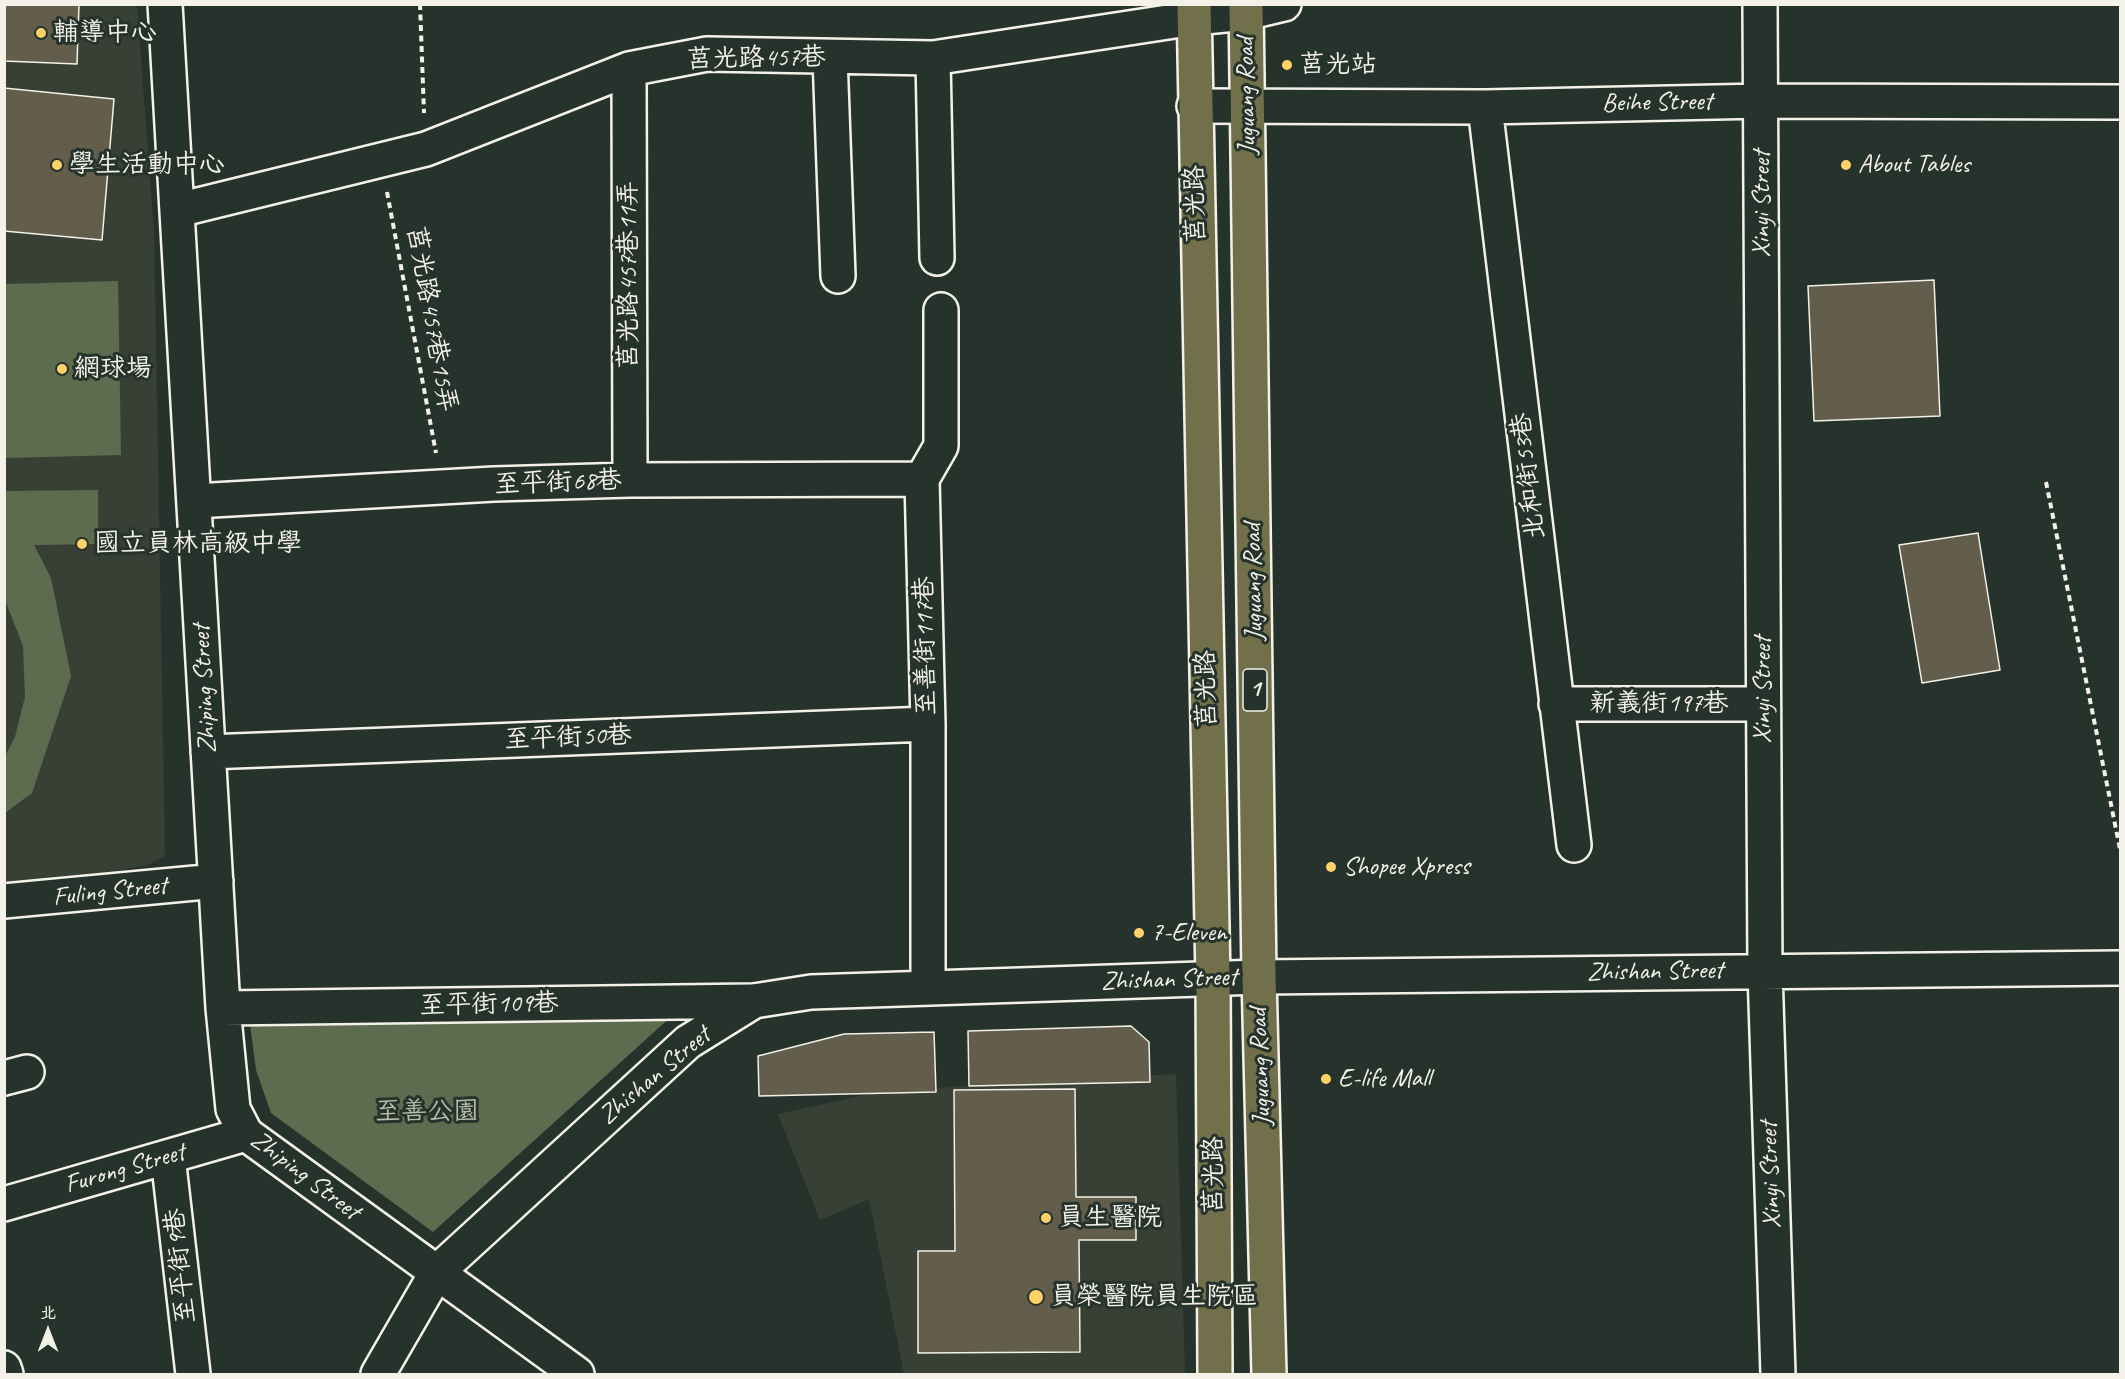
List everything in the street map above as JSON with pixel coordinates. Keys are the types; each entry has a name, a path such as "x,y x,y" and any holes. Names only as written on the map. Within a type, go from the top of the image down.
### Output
{"main road":[{"name":"Juguang Road","path":"1246,9 1259,977 1269,1374"},
{"name":"莒光路","path":"1194,11 1194,106 1213,979 1215,1374"}],"street":[{"name":"Zhiping Street","path":"165,4 208,752 224,1008 233,1109 246,1134 578,1374"},
{"name":"莒光路457巷","path":"178,210 426,149 629,69 706,54 933,58 1194,11 1246,9 1284,4"},
{"name":"Xinyi Street","path":"1760,4 1765,970 1778,1374"},
{"path":"830,57 838,276"},
{"path":"933,58 937,258"},
{"name":"莒光路457巷11弄","path":"629,69 630,480"},
{"name":"Beihe Street","path":"1194,106 1485,107 1762,101 2121,102"},
{"name":"北和街53巷","path":"1485,107 1574,845"},
{"path":"922,479 941,446 941,310"},
{"name":"至平街68巷","path":"195,501 442,486 630,480 922,479"},
{"name":"至善街117巷","path":"922,479 928,724 928,987"},
{"name":"新義街197巷","path":"1556,704 1763,704"},
{"name":"至平街50巷","path":"208,752 928,724"},
{"name":"Fuling Street","path":"4,901 216,881"},
{"name":"Zhishan Street","path":"378,1374 437,1272 688,1042 754,1001 811,992 1259,977 2121,968"},
{"name":"至平街109巷","path":"224,1008 754,1001"},
{"name":"Furong Street","path":"4,1204 246,1134"},
{"name":"至平街9巷","path":"168,1157 193,1374"},
{"path":"4,1368 6,1374"}],"path":[{"path":"420,4 426,149"},
{"name":"莒光路457巷15弄","path":"381,159 442,486"},
{"path":"2046,482 2121,849"}],"shaded area":[{"name":"國立員林高級中學","path":"4,5 137,5 154,232 165,856 147,865 41,885 4,886"},
{"name":"員榮醫院員生院區","path":"1176,1074 1185,1374 904,1374 869,1199 820,1220 778,1114 883,1091"}],"green space":[{"name":"網球場","path":"118,281 121,455 5,458 5,284"},
{"path":"98,490 98,544 34,545 51,578 71,676 32,793 5,813 5,756 15,737 25,697 23,646 5,600 5,491"},
{"name":"至善公園","path":"674,1014 433,1232 271,1113 256,1070 250,1024"}],"building":[{"name":"輔導中心","path":"4,4 79,4 77,64 4,61"},
{"name":"學生活動中心","path":"4,88 114,99 102,240 4,231"},
{"path":"1934,280 1940,416 1814,421 1808,286"},
{"path":"1978,533 2000,670 1922,683 1899,545"},
{"path":"1131,1026 1149,1042 1150,1082 969,1086 968,1031"},
{"path":"934,1032 936,1092 759,1096 758,1056 844,1034"},
{"name":"員生醫院","path":"1075,1089 1076,1197 1136,1197 1136,1240 1079,1240 1080,1352 918,1353 918,1251 955,1251 954,1090"}],"place":[{"name":"輔導中心","path":"41,33"},
{"name":"莒光站","path":"1287,65"},
{"name":"學生活動中心","path":"57,165"},
{"name":"About Tables","path":"1846,165"},
{"name":"網球場","path":"62,369"},
{"name":"國立員林高級中學","path":"82,544"},
{"name":"Shopee Xpress","path":"1331,867"},
{"name":"7-Eleven","path":"1139,933"},
{"name":"E-life Mall","path":"1326,1079"},
{"name":"員生醫院","path":"1046,1218"},
{"name":"員榮醫院員生院區","path":"1036,1297"}]}
